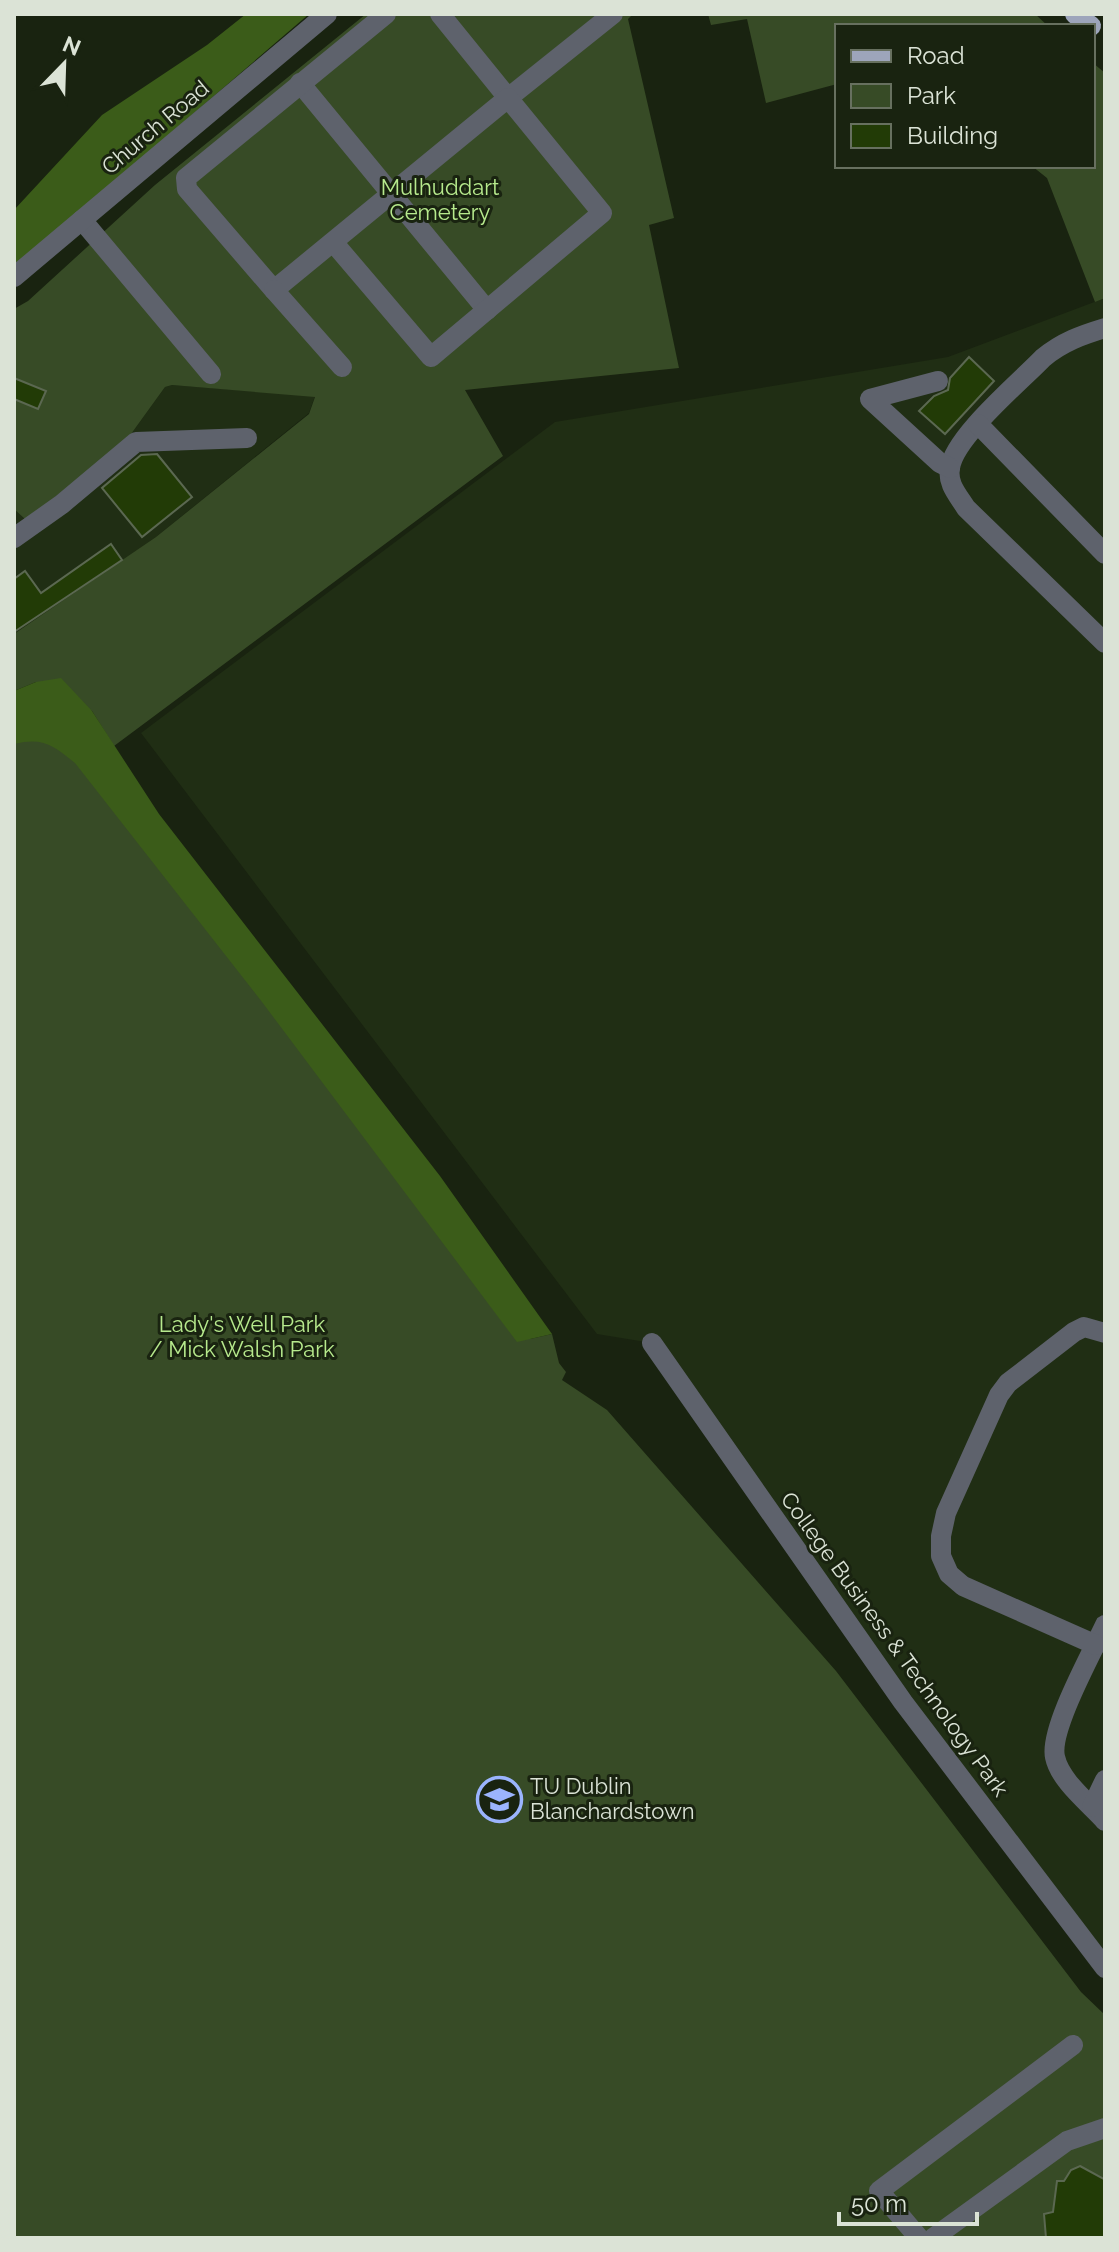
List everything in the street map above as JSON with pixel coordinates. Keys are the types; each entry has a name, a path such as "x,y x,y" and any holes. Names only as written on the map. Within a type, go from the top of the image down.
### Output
{"street":[{"name":"Church Road","path":"14,277 327,14"},
{"path":"342,367 185,184 192,173 386,14"},
{"path":"333,242 431,357 602,213 440,14"},
{"path":"274,290 613,14"},
{"path":"300,83 487,310"},
{"path":"82,220 211,374"},
{"path":"1105,328 1058,346 978,424 957,448 950,468 951,485 966,508 1105,643"},
{"path":"938,381 870,399 940,463 950,468"},
{"path":"978,424 1105,554"},
{"path":"14,538 62,504 136,442 247,438"},
{"path":"1096,1645 963,1586 949,1574 941,1556 941,1536 946,1513 992,1408 1008,1383 1074,1332 1093,1327 1105,1333"},
{"name":"College Business & Technology Park","path":"652,1343 903,1702 1105,1968"},
{"path":"1099,1814 1064,1776 1055,1758 1055,1738 1105,1625"},
{"path":"1099,1814 1105,1780"},
{"path":"919,2238 879,2191 1073,2045"},
{"path":"933,2238 1067,2141 1099,2130 1105,2149"}],"shaded area":[{"path":"1105,298 1105,1968 652,1343 597,1334 141,733 555,422 948,357"},
{"path":"172,385 315,396 309,413 156,537 46,616 14,634 14,509 26,520 126,441 165,387"}],"green space":[{"path":"246,14 309,14 14,268 14,210 102,115 207,45"},
{"name":"Mulhuddart Cemetery","path":"366,14 633,14 628,19 674,218 649,225 679,368 465,390 503,456 114,746 92,711 36,682 14,691 14,634 156,537 309,414 315,397 172,385 165,387 126,441 26,520 14,509 14,309 28,301 155,185"},
{"path":"708,14 1035,14 1046,24 835,24 835,85 766,103 747,19 711,25"},
{"path":"1095,65 1105,73 1105,298 1095,302 1047,178 1034,168 1095,168"},
{"path":"61,678 92,711 159,814 440,1176 552,1334 517,1342 262,1002 75,763 47,744 33,741 14,744 14,691 36,682"},
{"name":"TU Dublin Blanchardstown","path":"58,715 530,1339 552,1334 559,1363 566,1372 562,1380 607,1410 836,1671 1081,1992 1105,2015 1105,2238 14,2238 14,718"}],"building":[{"path":"969,357 994,381 945,434 919,411 934,396 948,390 950,378"},
{"path":"14,378 46,391 38,409 14,399"},
{"path":"157,454 192,497 142,537 102,488 141,455"},
{"path":"111,544 122,560 14,632 14,579 25,571 41,593"},
{"path":"1080,2166 1104,2179 1105,2238 1046,2238 1044,2214 1053,2212 1057,2181 1064,2181 1071,2170"}],"place":[{"name":"TU Dublin Blanchardstown","path":"499,1799"}],"park label":[{"name":"Lady's Well Park / Mick Walsh Park","path":"242,1336"}]}
